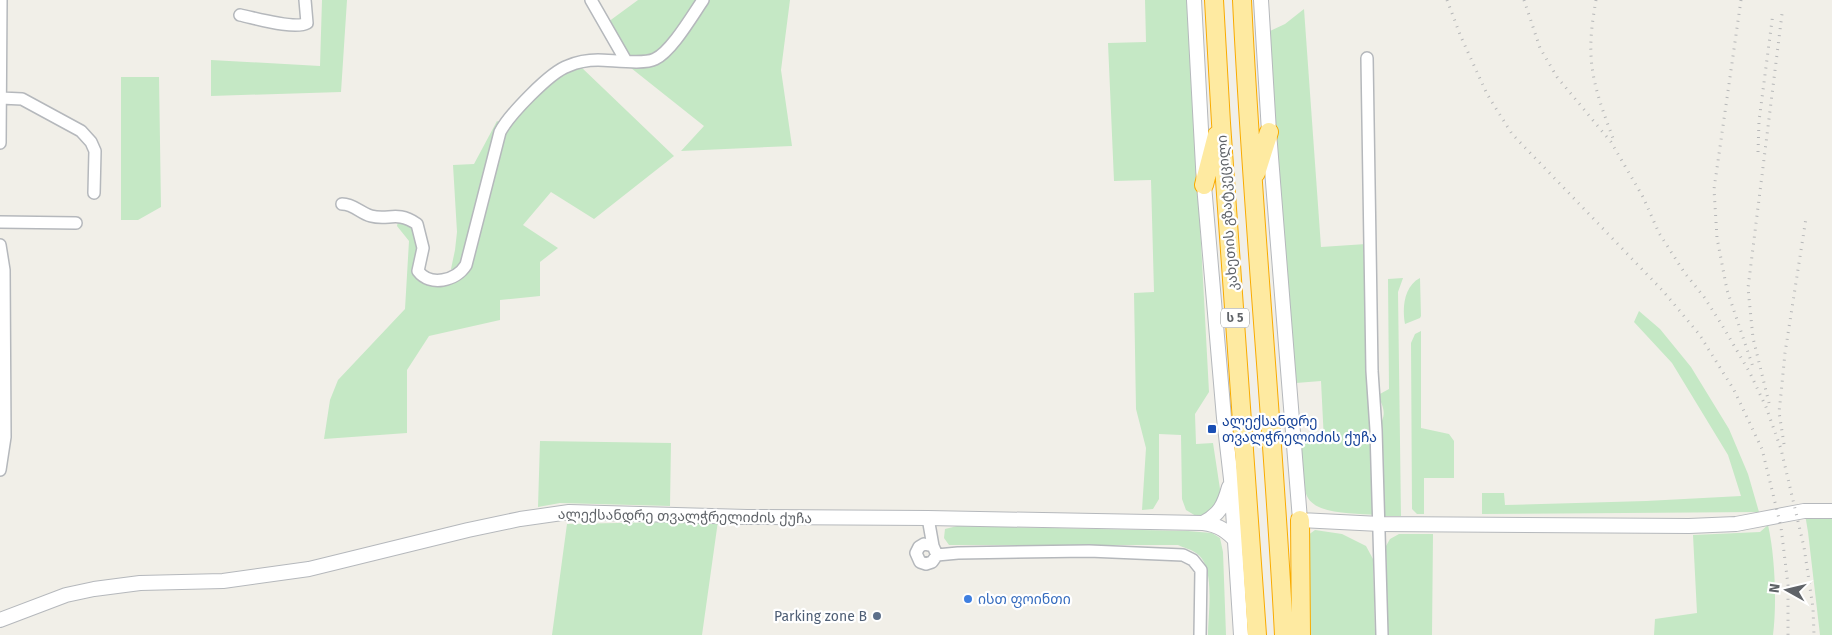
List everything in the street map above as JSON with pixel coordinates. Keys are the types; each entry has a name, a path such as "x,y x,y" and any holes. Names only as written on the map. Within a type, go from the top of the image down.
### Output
{"highway":[{"name":"კახეთის გზატკეცილი","path":"1214,0 1257,635"},
{"name":"კახეთის გზატკეცილი","path":"1242,0 1253,183 1280,551 1284,635"},
{"path":"1204,185 1221,123"},
{"path":"1253,183 1268,132"},
{"path":"1300,520 1301,635"}],"street":[{"path":"0,143 1,0"},
{"path":"240,15 294,25 304,25 307,23 308,18 305,0"},
{"path":"591,0 626,61"},
{"path":"342,204 349,204 373,216 398,215 410,219 417,224 423,248 418,271 423,278 430,281 452,278 462,272 466,265 500,132 506,121 539,87 566,66 586,61 653,61 664,54 703,0"},
{"name":"კახეთის გზატკეცილი","path":"1194,0 1204,185 1224,418 1232,479 1241,635"},
{"path":"1261,0 1268,132 1300,520 1380,524 1689,526 1736,524 1804,511 1832,511"},
{"path":"1367,58 1372,371 1380,524 1382,635"},
{"path":"1,98 22,99 81,131 91,142 95,150 94,193"},
{"path":"0,222 76,223"},
{"path":"0,245 4,270 3,356 5,438 0,470"},
{"path":"1203,523 1215,517 1222,507 1232,479"},
{"name":"ალექსანდრე თვალჭრელიძის ქუჩა","path":"0,620 66,595 94,589 140,583 223,581 309,569 468,530 520,519 569,512 747,517 1203,523 1215,524 1227,531 1237,542"},
{"path":"928,518 935,550 932,562 923,564 916,556 928,518"},
{"path":"920,546 927,544 935,550 958,552 1089,551 1182,555 1193,560 1201,570 1200,635"}],"green space":[{"path":"322,0 347,0 341,92 211,96 211,60 320,66"},
{"path":"638,0 699,0 661,52 651,58 629,58 608,22"},
{"path":"706,0 790,0 781,70 792,146 681,151 704,126 626,64 648,65"},
{"path":"1145,0 1188,0 1209,392 1195,414 1196,444 1213,443 1220,489 1219,503 1206,515 1196,516 1186,510 1182,499 1181,435 1159,434 1159,499 1153,509 1142,510 1146,448 1136,409 1134,293 1154,292 1151,180 1114,181 1108,43 1146,42"},
{"path":"1304,9 1321,247 1366,244 1375,515 1338,512 1320,508 1308,498 1303,479 1301,443 1324,441 1321,381 1296,383 1268,32 1285,24"},
{"path":"580,66 674,156 594,219 551,192 523,225 558,248 540,262 540,296 500,300 500,320 429,336 407,370 407,433 324,439 330,400 338,380 405,309 409,241 397,226 398,221 414,226 420,248 415,272 455,281 507,124 563,71"},
{"path":"121,77 159,77 161,207 138,220 121,220"},
{"path":"497,121 499,122 463,263 456,273 451,269 457,232 453,165 474,164"},
{"path":"1403,278 1398,292 1401,516 1385,516 1378,428 1383,419 1384,412 1378,395 1389,389 1388,279"},
{"path":"1420,278 1421,316 1405,324 1405,298 1410,286"},
{"path":"1639,311 1660,329 1691,367 1729,429 1748,474 1759,512 1482,514 1482,493 1504,493 1505,505 1741,496 1728,455 1672,363 1634,322"},
{"path":"1421,331 1421,428 1449,434 1454,441 1454,478 1424,478 1424,514 1417,514 1412,509 1411,343 1415,334"},
{"path":"540,441 671,443 670,506 560,503 538,507"},
{"path":"1805,514 1832,518 1832,635 1820,635"},
{"path":"718,521 702,635 552,635 567,524"},
{"path":"1768,525 1775,580 1773,635 1654,635 1655,619 1697,613 1693,535 1760,532"},
{"path":"957,526 1212,533 1220,538 1223,552 1226,635 1208,635 1210,591 1206,568 1202,559 1196,553 1178,545 949,545 944,538 945,529"},
{"path":"1315,530 1342,534 1366,546 1373,559 1375,635 1307,635 1304,538"},
{"path":"1399,534 1433,534 1432,635 1388,635 1386,546 1390,539"}],"railway":[{"path":"1447,0 1461,37 1487,94 1512,134 1663,291 1699,334 1734,390 1762,449 1781,527 1788,585 1788,635"},
{"path":"1524,0 1540,48 1557,77 1611,142 1643,197 1659,233 1722,325 1750,373 1766,407 1781,449 1804,547 1813,608 1814,635"},
{"path":"1596,0 1591,34 1592,66 1599,99 1614,141"},
{"path":"1741,0 1714,189 1717,238 1727,290 1754,370"},
{"path":"1758,152 1759,121 1773,13"},
{"path":"1769,403 1753,338 1748,288 1782,14"},
{"path":"1784,444 1779,412 1785,353 1806,218"}],"place":[{"name":"ალექსანდრე თვალჭრელიძის ქუჩა","path":"1212,429"},
{"name":"ისთ ფოინთი","path":"968,599"},
{"name":"Parking zone B","path":"877,616"}]}
